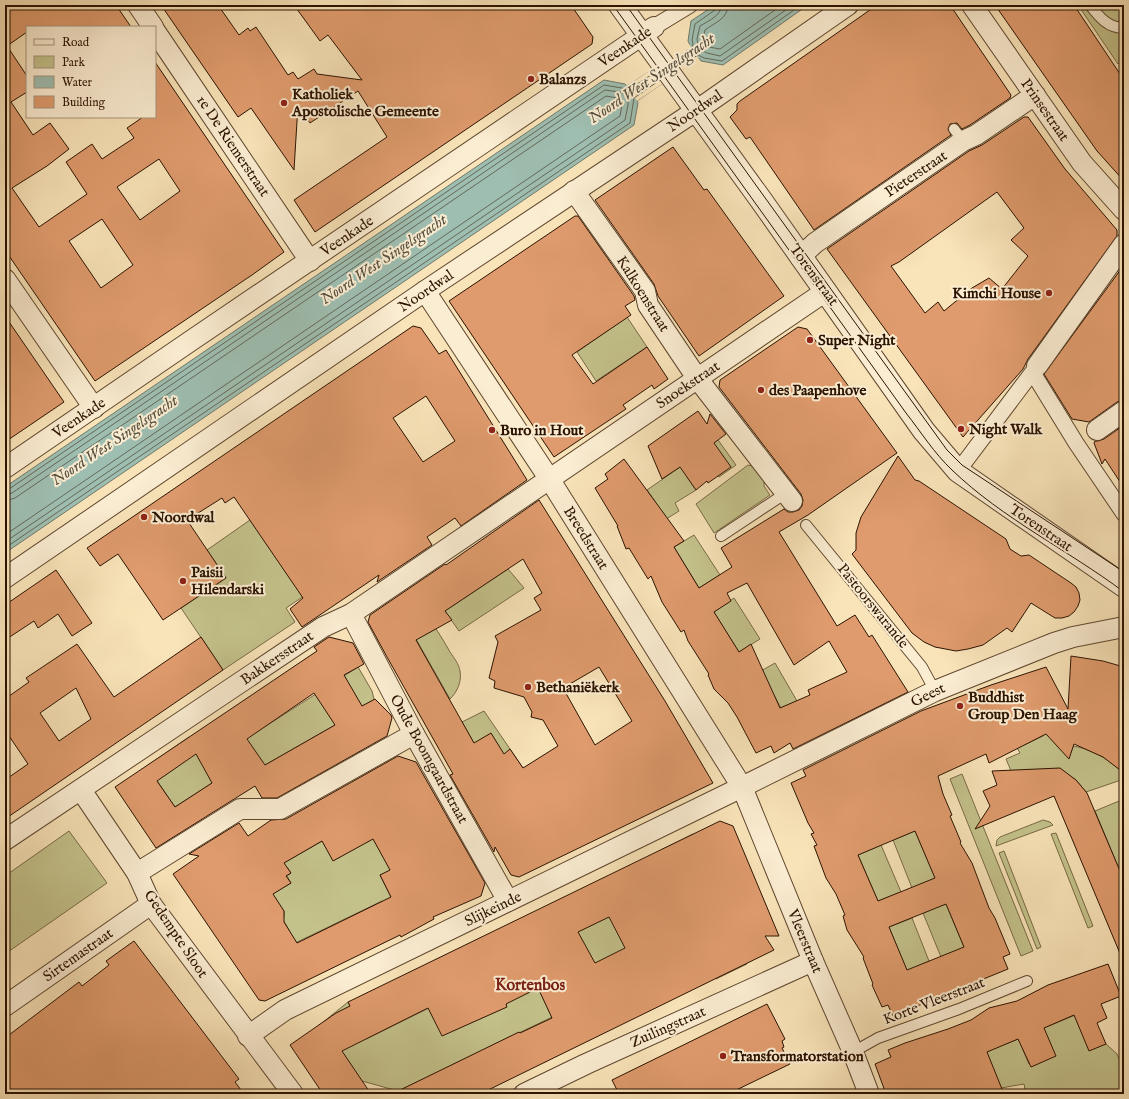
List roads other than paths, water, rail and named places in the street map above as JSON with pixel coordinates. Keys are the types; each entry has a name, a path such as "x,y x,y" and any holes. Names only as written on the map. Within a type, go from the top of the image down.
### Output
{"street":[{"path":"138,5 152,26"},
{"name":"Torenstraat","path":"620,5 648,32 667,70 696,111 808,250 826,291 924,431 958,471 1124,586"},
{"name":"Veenkade","path":"5,468 690,5"},
{"name":"Noordwal","path":"5,578 425,291 696,111 848,5"},
{"name":"Prinsestraat","path":"972,5 1082,162 1124,210"},
{"name":"1e De Riemerstraat","path":"156,32 310,261"},
{"name":"Pieterstraat","path":"808,250 958,135 976,135 1035,96"},
{"name":"Kalkoenstraat","path":"574,191 645,291 648,305 698,378"},
{"path":"958,471 1035,369 1124,244"},
{"path":"5,279 94,408"},
{"name":"Breedstraat","path":"425,291 550,480 742,788"},
{"name":"Snoekstraat","path":"550,480 826,291"},
{"path":"1035,369 1076,442 1124,514"},
{"path":"698,378 789,497"},
{"path":"1076,442 1097,430 1124,411"},
{"name":"Bakkersstraat","path":"5,840 323,627 351,614 550,480"},
{"name":"Oude Boomgaardstraat","path":"351,614 414,734 508,901"},
{"name":"Geest","path":"742,788 935,691 1054,643 1073,637 1124,627"},
{"path":"137,873 240,809 280,809 414,734"},
{"name":"Slijkeinde","path":"248,1036 285,1010 742,788"},
{"name":"Vleerstraat","path":"742,788 813,961 853,1052 869,1094"},
{"name":"Gedempte Sloot","path":"81,790 137,873 151,904 248,1036"},
{"name":"Sirtemastraat","path":"5,1006 151,904"},
{"name":"Zuilingstraat","path":"524,1094 586,1064 813,961"},
{"path":"248,1036 293,1094"}],"lane":[{"path":"1090,5 1106,23 1117,28 1124,28"},
{"path":"721,536 789,497"},
{"name":"Pastoorswarande","path":"806,525 922,667 935,691"},
{"name":"Korte Vleerstraat","path":"853,1052 878,1038 959,1009 1027,981"}],"water":[{"name":"Noord West Singelsgracht","path":"715,5 808,5 723,65 701,61 699,58 637,101 638,103 634,125 5,553 5,487 604,80 625,84 627,86 690,45 688,41 691,21"}],"tram line":[{"path":"613,5 939,457 972,488 993,504 1124,592"},
{"path":"626,5 947,450 962,465 1124,572"}],"place":[{"name":"Balanzs","path":"531,79"},
{"name":"Katholiek Apostolische Gemeente","path":"284,103"},
{"name":"Kimchi House","path":"1049,293"},
{"name":"Super Night","path":"810,340"},
{"name":"des Paapenhove","path":"761,390"},
{"name":"Night Walk","path":"961,429"},
{"name":"Buro in Hout","path":"492,430"},
{"name":"Noordwal","path":"144,517"},
{"name":"Paisii Hilendarski","path":"183,581"},
{"name":"Bethaniëkerk","path":"528,687"},
{"name":"Buddhist Group Den Haag","path":"960,706"},
{"name":"Transformatorstation","path":"723,1056"}],"district":[{"name":"Kortenbos","path":"530,986"}]}
